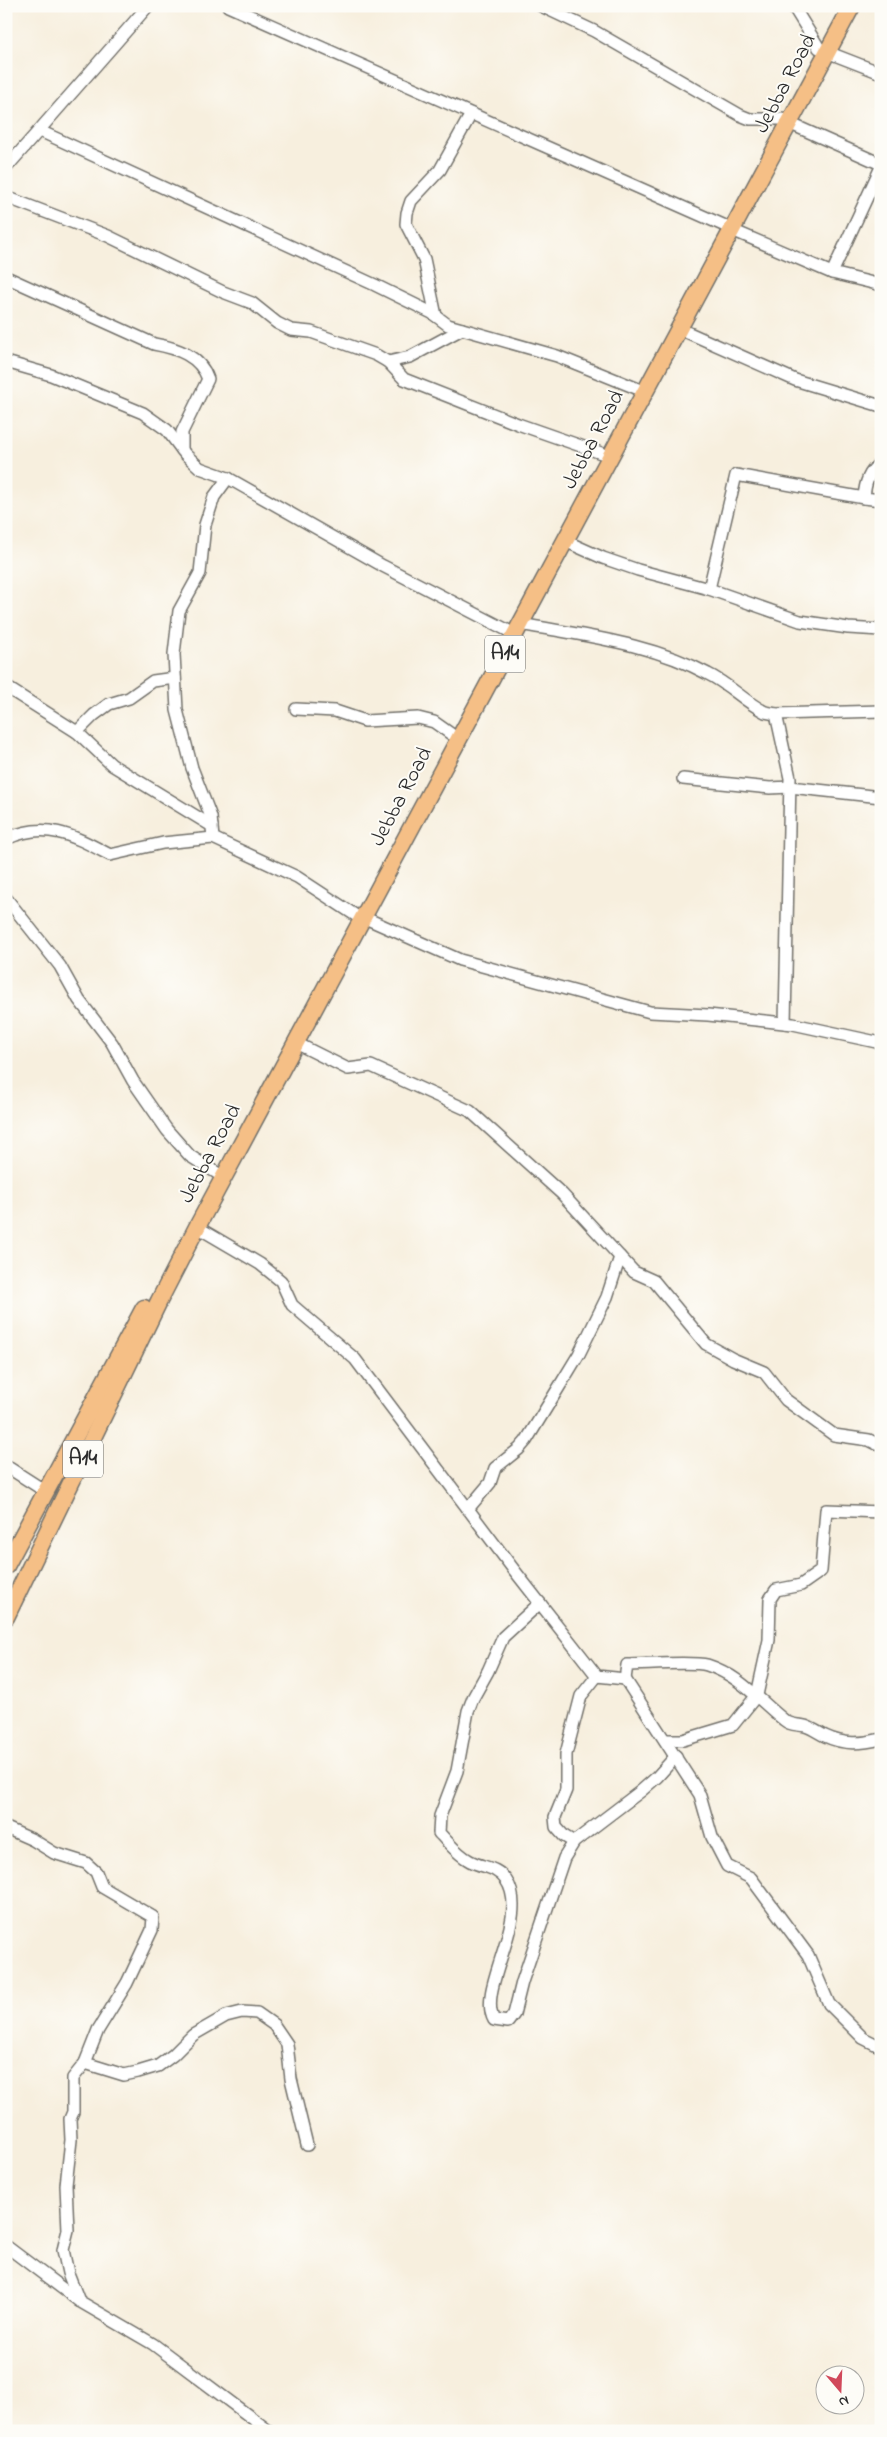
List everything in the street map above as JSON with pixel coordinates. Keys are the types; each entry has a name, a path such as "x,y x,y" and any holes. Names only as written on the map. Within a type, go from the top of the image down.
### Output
{"highway":[{"name":"Jebba Road","path":"6,1616 154,1299 217,1173 359,916 514,627 600,453 728,228 786,121 823,50 841,6"},
{"name":"Jebba Road","path":"823,50 852,6"},
{"name":"Jebba Road","path":"6,1566 154,1299 197,1227 296,1043 451,734 565,541 680,329 728,228"}],"street":[{"path":"6,168 148,6"},
{"path":"228,6 832,273 881,285"},
{"path":"541,6 594,30 740,115 750,119 786,121 881,165 832,273"},
{"path":"793,6 823,50 881,73"},
{"path":"436,316 424,259 406,224 407,214 411,201 440,170 471,114"},
{"path":"40,131 375,285 436,316 448,325 557,356 636,388"},
{"path":"6,197 108,236 223,292 252,303 277,323 291,330 311,332 376,355 388,362 404,379 518,424 600,453"},
{"path":"6,277 154,344 170,346 194,358 205,369 208,379 182,432 182,450"},
{"path":"388,362 410,357 462,329"},
{"path":"680,329 795,380 881,406"},
{"path":"6,362 51,375 143,413 167,430 182,450 200,468 228,478 383,566 514,627 631,645 676,660 709,674 756,708 776,714 881,711"},
{"path":"864,498 865,481 873,468 881,462"},
{"path":"709,589 736,475 881,500"},
{"path":"213,838 206,803 184,741 177,710 174,654 179,612 200,573 205,525 214,497 228,478"},
{"path":"565,541 603,558 638,570 709,589 800,621 848,628 881,630"},
{"path":"77,732 94,715 109,704 129,698 153,682 175,678"},
{"path":"6,687 77,732 112,765 212,826"},
{"path":"296,709 335,711 365,721 410,718 429,720 451,734"},
{"path":"776,714 790,787 785,1023"},
{"path":"683,779 770,788 790,787 881,797"},
{"path":"6,839 19,833 45,829 77,837 110,855 163,843 213,838 297,877 359,916 460,960 650,1012 785,1023 881,1043"},
{"path":"6,898 60,966 79,1000 112,1043 132,1080 167,1130 190,1156 217,1173"},
{"path":"296,1043 348,1069 372,1066 470,1111 562,1194 634,1272 654,1282 706,1344 733,1359 764,1372 786,1400 834,1435 869,1440 881,1446"},
{"path":"197,1227 260,1264 281,1281 292,1305 355,1359 597,1676 625,1679"},
{"path":"468,1509 490,1483 495,1468 526,1441 579,1354 607,1297 616,1275 620,1257"},
{"path":"6,1466 46,1491"},
{"path":"665,1740 683,1740 733,1725 757,1695 769,1640 770,1599 776,1590 801,1585 821,1571 826,1510 881,1512"},
{"path":"540,1603 503,1637 488,1671 473,1698 468,1711 457,1771 440,1816 439,1833 457,1852 472,1862 498,1871 507,1882 512,1897 506,1942 490,2000 490,2013 494,2020 508,2022 514,2014 545,1910 564,1858 574,1842 657,1777 676,1756"},
{"path":"881,1739 851,1744 832,1740 805,1726 794,1726 785,1722 757,1695 724,1672 705,1664 627,1665 625,1679 700,1795 712,1837 727,1866 751,1878 808,1955 830,2004 863,2038 881,2047"},
{"path":"574,1842 564,1836 556,1827 555,1818 566,1790 566,1754 581,1696 597,1676"},
{"path":"6,1828 54,1853 86,1863 96,1872 102,1887 153,1917 152,1930 127,1983 98,2030 85,2063 73,2078 73,2112 70,2119 71,2140 66,2185 68,2230 63,2250 68,2273 79,2301"},
{"path":"85,2063 124,2075 138,2072 158,2066 193,2036 226,2016 242,2012 256,2013 274,2025 287,2044 291,2079 306,2145"},
{"path":"6,2246 79,2301 153,2344 269,2431"}]}
